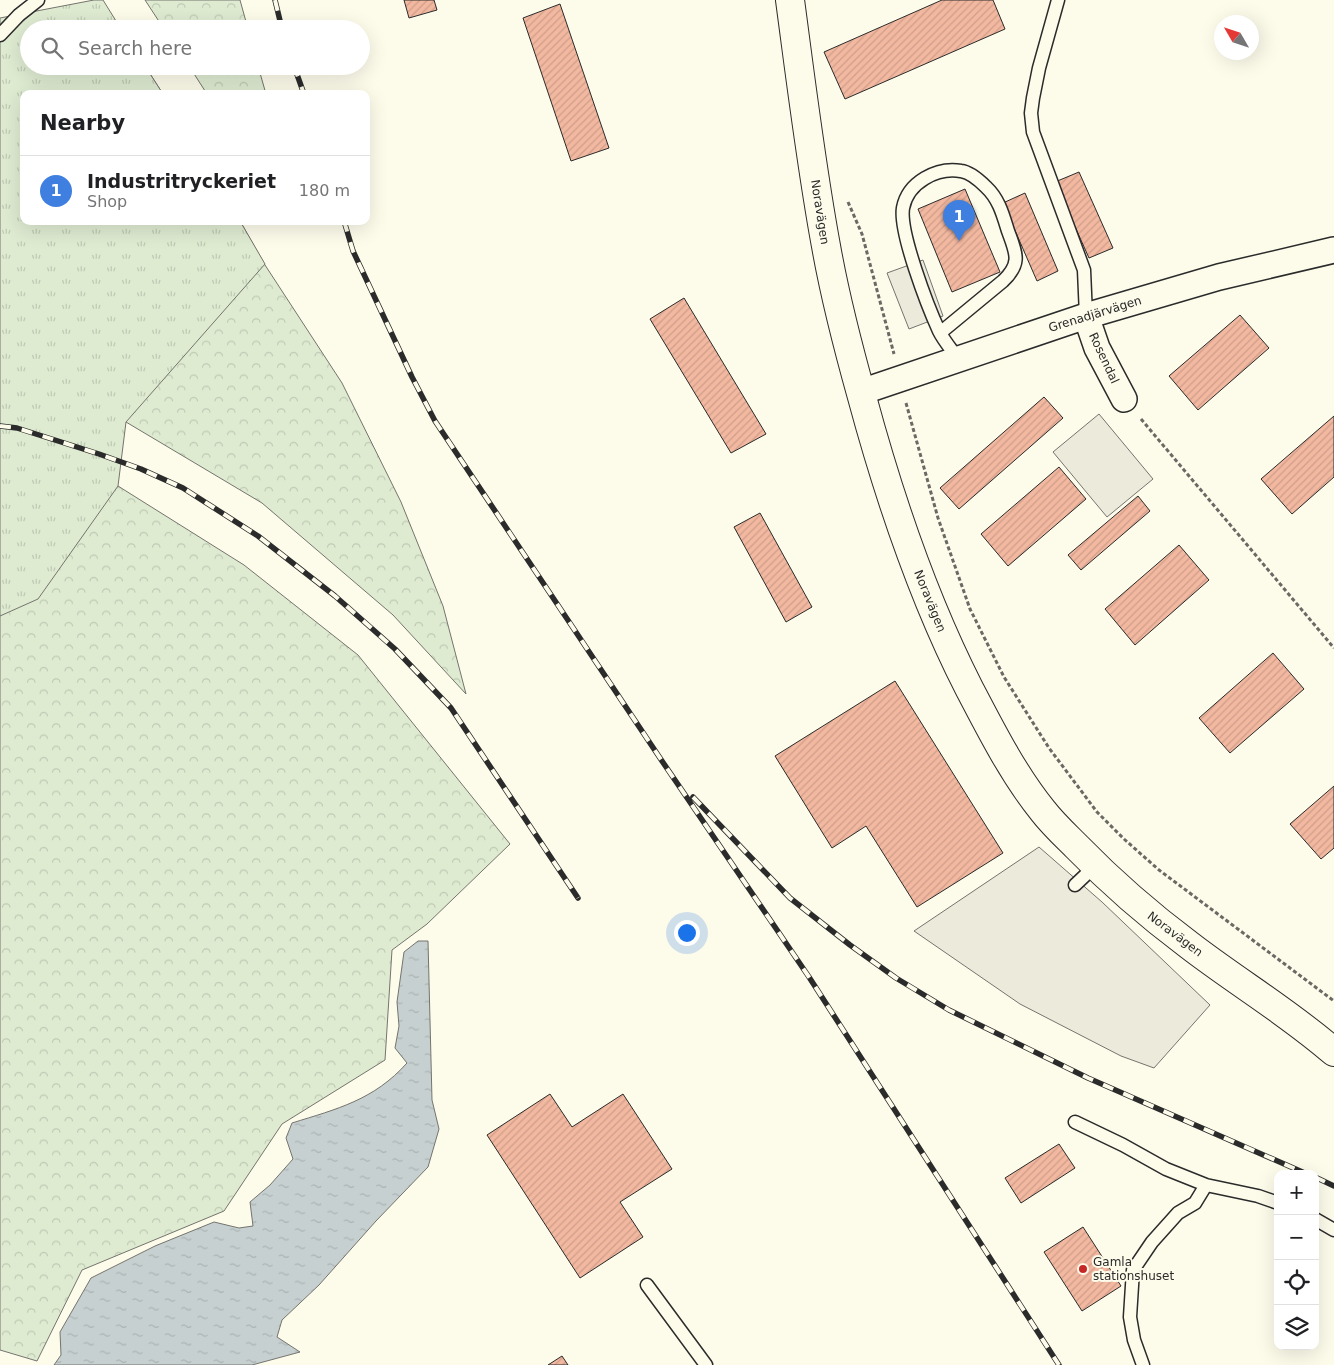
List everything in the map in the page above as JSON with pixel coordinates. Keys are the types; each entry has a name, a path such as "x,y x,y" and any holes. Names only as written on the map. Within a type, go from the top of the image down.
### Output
{"street":[{"name":"Noravägen","path":"790,0 809,142 826,247 840,317 894,508 932,609 952,655 992,733 1019,778 1043,811 1095,866 1152,917 1304,1026 1334,1052"},
{"name":"Grenadjärvägen","path":"861,392 1086,316 1219,277 1334,250"},
{"name":"Rosendal","path":"1086,316 1097,348 1124,399"}],"lane":[{"path":"0,35 19,15 38,0"},
{"path":"1058,0 1039,68 1031,113 1033,132 1084,270 1086,316"},
{"path":"940,332 1013,272 1017,261 1015,250 998,203 988,188 963,171 937,172 924,178 908,196 903,208 910,255 940,332 958,359"},
{"path":"1075,886 1095,866"},
{"path":"1075,1122 1123,1145 1166,1169 1206,1185 1258,1196 1274,1202"},
{"path":"1143,1365 1134,1340 1130,1316 1133,1270 1152,1242 1178,1213 1195,1204 1206,1185"},
{"path":"1319,1222 1334,1230"},
{"path":"647,1285 706,1365"}],"path":[{"path":"845,196 862,234 938,518 970,609 1004,677 1048,748 1097,812 1124,839 1159,870 1334,1001"},
{"path":"1124,399 1334,648"}],"green space":[{"path":"94,0 103,0 115,20 20,20 20,75 151,75 160,90 20,90 20,225 242,225 265,264 126,422 118,486 38,599 0,616 0,18"},
{"path":"145,0 240,0 246,20 158,20"},
{"path":"20,68 20,75 151,75 160,90 20,90 20,225 242,225 265,265 342,383 401,502 443,606 466,694 393,615 262,503 126,422 0,392 0,73"},
{"path":"195,75 261,75 265,90 204,90"},
{"path":"0,462 118,486 244,565 358,655 510,844 427,924 392,950 385,1060 282,1124 224,1211 82,1270 37,1361 0,1350"}],"shaded area":[{"path":"923,260 943,316 909,329 887,273"},
{"path":"1099,414 1153,479 1107,517 1053,452"},
{"path":"1039,847 1102,902 1210,1005 1154,1068 1121,1056 1020,1004 914,931"}],"water":[{"path":"418,941 428,941 432,1100 439,1129 428,1167 376,1221 319,1285 282,1320 277,1337 300,1352 252,1365 54,1365 61,1355 60,1332 91,1278 155,1246 214,1222 239,1228 253,1226 250,1202 270,1185 293,1159 286,1138 292,1123 339,1108 368,1095 394,1076 407,1063 395,1048 399,1026 397,1002 404,952"}],"building":[{"path":"404,0 434,0 437,10 409,18"},
{"path":"942,0 993,0 1005,29 845,99 824,52"},
{"path":"560,4 609,148 571,161 523,18"},
{"path":"1079,172 1113,248 1089,258 1055,182"},
{"path":"965,189 1000,272 952,292 918,209"},
{"path":"1025,193 1058,271 1037,281 1003,203"},
{"path":"684,298 766,434 731,453 650,319"},
{"path":"1240,315 1269,348 1198,410 1169,376"},
{"path":"1044,397 1063,418 959,509 940,488"},
{"path":"1334,416 1334,477 1292,514 1261,479"},
{"path":"1059,467 1086,499 1008,566 981,534"},
{"path":"1138,496 1150,511 1081,570 1068,555"},
{"path":"760,513 812,607 786,622 734,527"},
{"path":"1179,545 1209,580 1135,645 1105,609"},
{"path":"1273,653 1304,689 1230,753 1199,718"},
{"path":"895,681 1003,853 917,907 866,826 832,848 775,756"},
{"path":"1334,786 1334,848 1321,859 1290,824"},
{"path":"550,1094 572,1127 623,1094 672,1169 620,1202 643,1237 580,1278 487,1135"},
{"path":"1059,1144 1075,1168 1021,1203 1005,1178"},
{"name":"Gamla stationshuset","path":"1083,1227 1121,1286 1082,1311 1044,1252"},
{"path":"562,1356 568,1365 548,1365"}],"railway":[{"path":"275,0 280,20"},
{"path":"297,75 303,90"},
{"path":"345,225 353,251 412,377 435,421 809,977 1059,1365"},
{"path":"0,426 17,428 99,454 141,469 183,488 258,536 335,596 395,649 451,708 578,898"},
{"path":"693,797 790,898 896,978 949,1010 1088,1078 1298,1170"},
{"path":"1319,1179 1334,1186"}],"place":[{"name":"Industritryckeriet","path":"959,241"},
{"name":"Gamla stationshuset","path":"1083,1269"}]}
